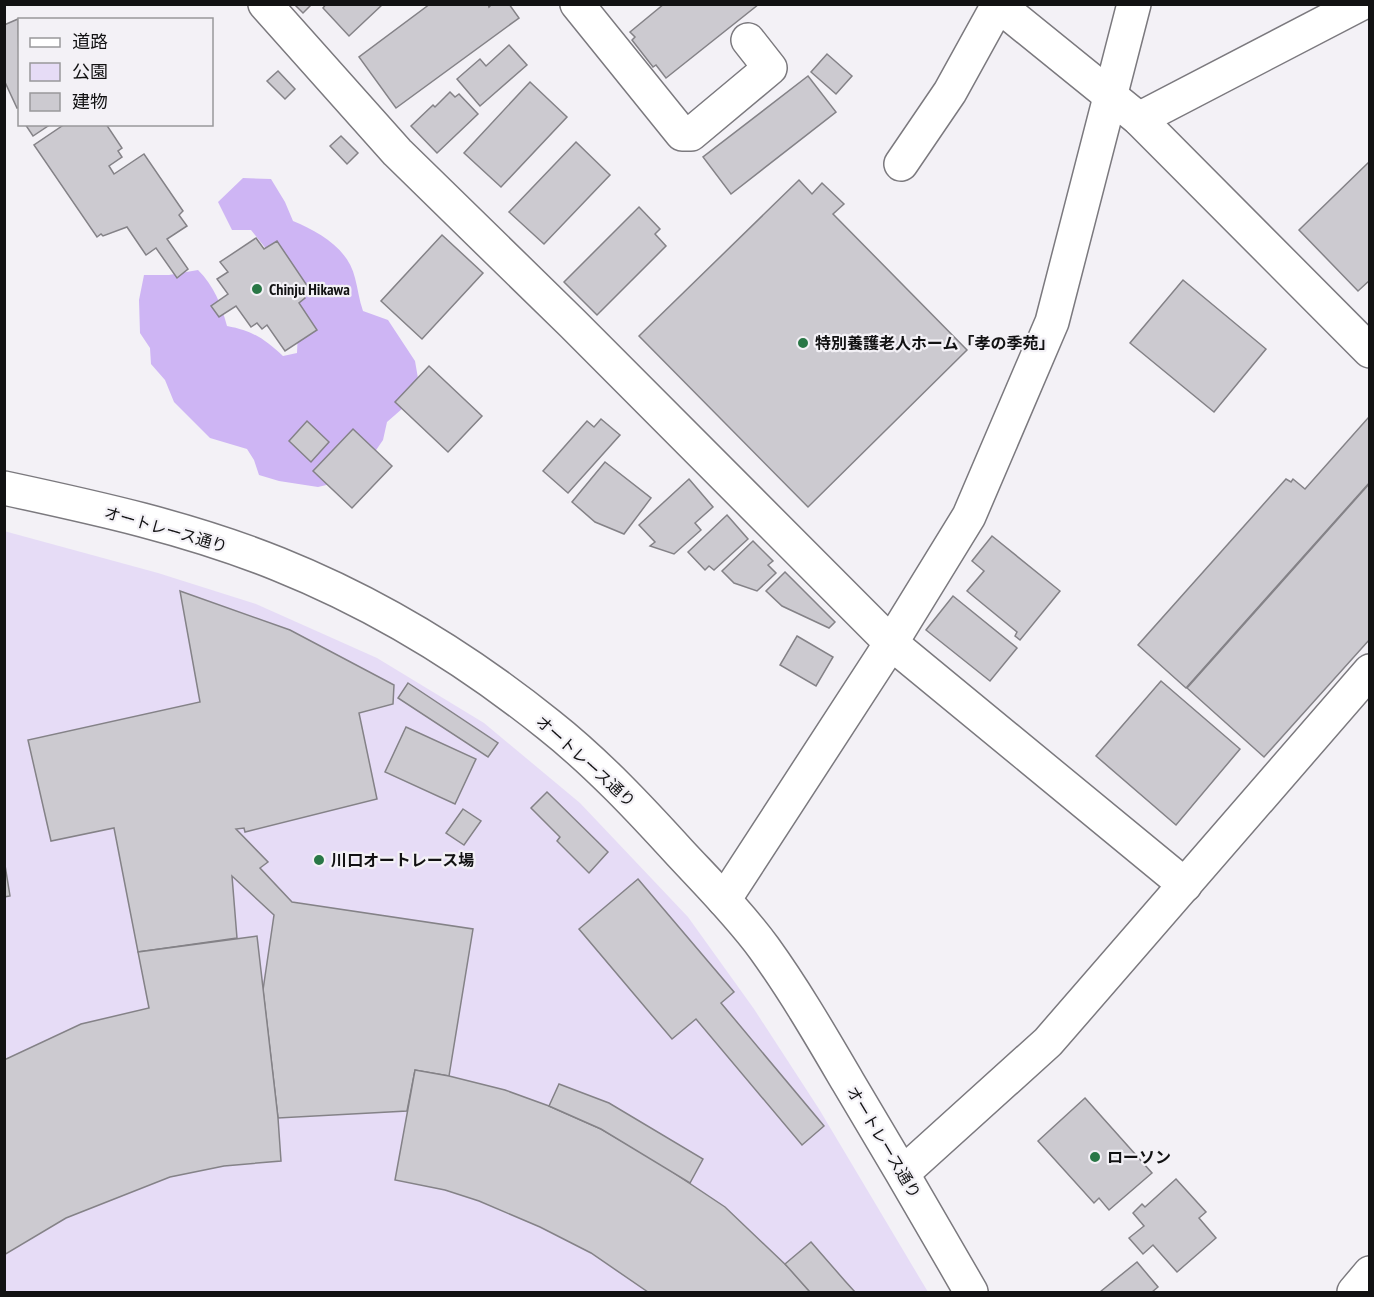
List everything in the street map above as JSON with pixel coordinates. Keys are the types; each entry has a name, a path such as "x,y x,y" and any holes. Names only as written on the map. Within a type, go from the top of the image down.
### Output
{"street":[{"path":"265,4 397,152 572,323 891,643 1185,885"},
{"path":"577,4 682,134 691,134 770,68 748,40"},
{"path":"724,900 891,643 969,516 1052,322 1134,4"},
{"path":"1139,119 1360,4"},
{"path":"901,164 950,93 998,5 1139,119 1370,351"},
{"name":"オートレース通り","path":"7,485 144,520 279,564 344,594 412,630 474,669 550,726 602,772 652,822 724,900 762,946 800,1001 903,1173 971,1293"},
{"path":"903,1173 1048,1042 1370,671"},
{"path":"1354,1293 1370,1273"}],"green space":[{"name":"川口オートレース場","path":"4,531 158,573 256,604 377,658 484,723 580,803 688,917 754,1009 819,1109 928,1292 5,1292"}],"shaded area":[{"path":"243,178 271,179 293,221 313,230 339,250 351,267 363,311 388,320 415,361 419,384 411,401 387,422 383,440 370,459 339,482 318,487 279,481 259,475 247,449 210,438 174,402 165,380 151,364 150,348 140,333 139,300 144,275 169,275 198,270 216,296 227,326 258,336 283,356 297,353 298,331 275,260 251,230 232,230 218,202"}],"building":[{"path":"294,4 312,4 303,13"},
{"path":"326,4 383,4 349,36 323,8"},
{"path":"430,4 488,4 489,7 492,4 509,4 519,18 396,108 359,57"},
{"path":"664,4 759,4 666,78 656,65 653,67 632,40 635,37 630,32"},
{"path":"18,19 17,108 4,80 4,25"},
{"path":"509,45 527,65 480,106 457,79 480,59 486,66"},
{"path":"827,54 852,76 836,94 811,72"},
{"path":"278,71 295,89 285,99 267,81"},
{"path":"808,76 836,112 731,194 703,157"},
{"path":"530,82 567,117 501,187 464,153"},
{"path":"450,92 455,97 459,94 478,114 437,153 411,126"},
{"path":"26,126 48,126 33,136"},
{"path":"62,126 107,126 122,148 118,151 122,157 109,166 114,174 144,154 183,211 179,215 187,226 167,239 188,269 177,278 156,248 146,255 127,227 97,237 34,145"},
{"path":"341,136 358,153 347,164 330,146"},
{"path":"576,142 610,175 544,244 509,212"},
{"path":"1370,161 1370,280 1358,291 1299,230"},
{"name":"特別養護老人ホーム「孝の季苑」","path":"799,180 812,194 822,183 844,204 833,214 967,350 808,507 639,336"},
{"path":"639,207 660,229 655,234 666,246 597,315 564,282"},
{"path":"442,235 483,273 422,339 381,301"},
{"path":"256,238 264,249 277,241 308,287 301,291 305,298 299,303 317,330 285,351 267,325 262,329 257,323 251,327 236,306 219,317 211,306 228,294 217,279 228,272 220,262"},
{"path":"1183,280 1266,349 1214,412 1130,343"},
{"path":"429,366 482,416 448,452 395,402"},
{"path":"1368,418 1370,420 1370,482 1186,688 1138,645 1286,479 1291,482 1293,479 1305,489"},
{"path":"601,419 620,435 568,493 543,471 587,421 594,427"},
{"path":"307,421 329,442 311,462 289,441"},
{"path":"353,429 392,466 352,508 313,471"},
{"path":"605,462 651,498 624,534 595,522 572,502"},
{"path":"689,479 713,507 695,523 701,530 674,554 650,546 655,542 639,525"},
{"path":"1370,483 1370,639 1264,757 1187,688"},
{"path":"727,515 748,539 714,570 709,566 705,570 688,552"},
{"path":"992,536 1060,591 1020,640 1015,636 1017,632 967,591 984,571 972,561"},
{"path":"753,541 773,561 768,565 776,573 757,591 734,583 722,571"},
{"path":"785,572 835,622 829,628 782,606 766,591"},
{"path":"180,591 290,630 394,685 393,704 359,713 377,799 245,832 244,828 236,829 268,862 260,868 292,902 473,929 449,1076 415,1070 407,1111 278,1118 263,990 274,915 232,876 237,938 138,952 114,828 51,841 28,740 200,702"},
{"path":"953,596 1017,648 990,681 926,630"},
{"path":"797,636 833,657 816,686 780,665"},
{"path":"1161,681 1240,749 1176,825 1096,756"},
{"path":"408,683 498,743 488,757 398,698"},
{"path":"406,727 476,759 455,804 385,772"},
{"path":"547,792 608,852 589,873 557,841 560,837 531,808"},
{"path":"463,809 481,821 464,845 446,833"},
{"path":"4,859 10,896 4,897"},
{"path":"638,879 734,992 721,1003 824,1126 802,1145 696,1019 672,1039 579,929"},
{"path":"257,936 281,1161 224,1166 170,1177 66,1218 4,1255 4,1060 81,1024 149,1008 138,952"},
{"path":"415,1070 505,1090 601,1129 653,1159 725,1207 789,1268 810,1292 648,1292 591,1253 540,1227 479,1201 445,1190 395,1180"},
{"path":"559,1084 609,1103 703,1159 690,1183 601,1129 549,1106"},
{"name":"ローソン","path":"1085,1098 1152,1173 1109,1210 1099,1198 1094,1203 1038,1141"},
{"path":"1176,1179 1206,1212 1199,1218 1216,1238 1177,1272 1153,1245 1143,1254 1129,1238 1144,1226 1133,1213 1142,1204 1145,1207"},
{"path":"811,1242 855,1292 810,1292 785,1264"},
{"path":"1137,1262 1158,1287 1152,1292 1100,1292"}],"place":[{"name":"Chinju Hikawa","path":"257,289"},
{"name":"特別養護老人ホーム「孝の季苑」","path":"803,343"},
{"name":"川口オートレース場","path":"319,860"},
{"name":"ローソン","path":"1095,1157"}]}
